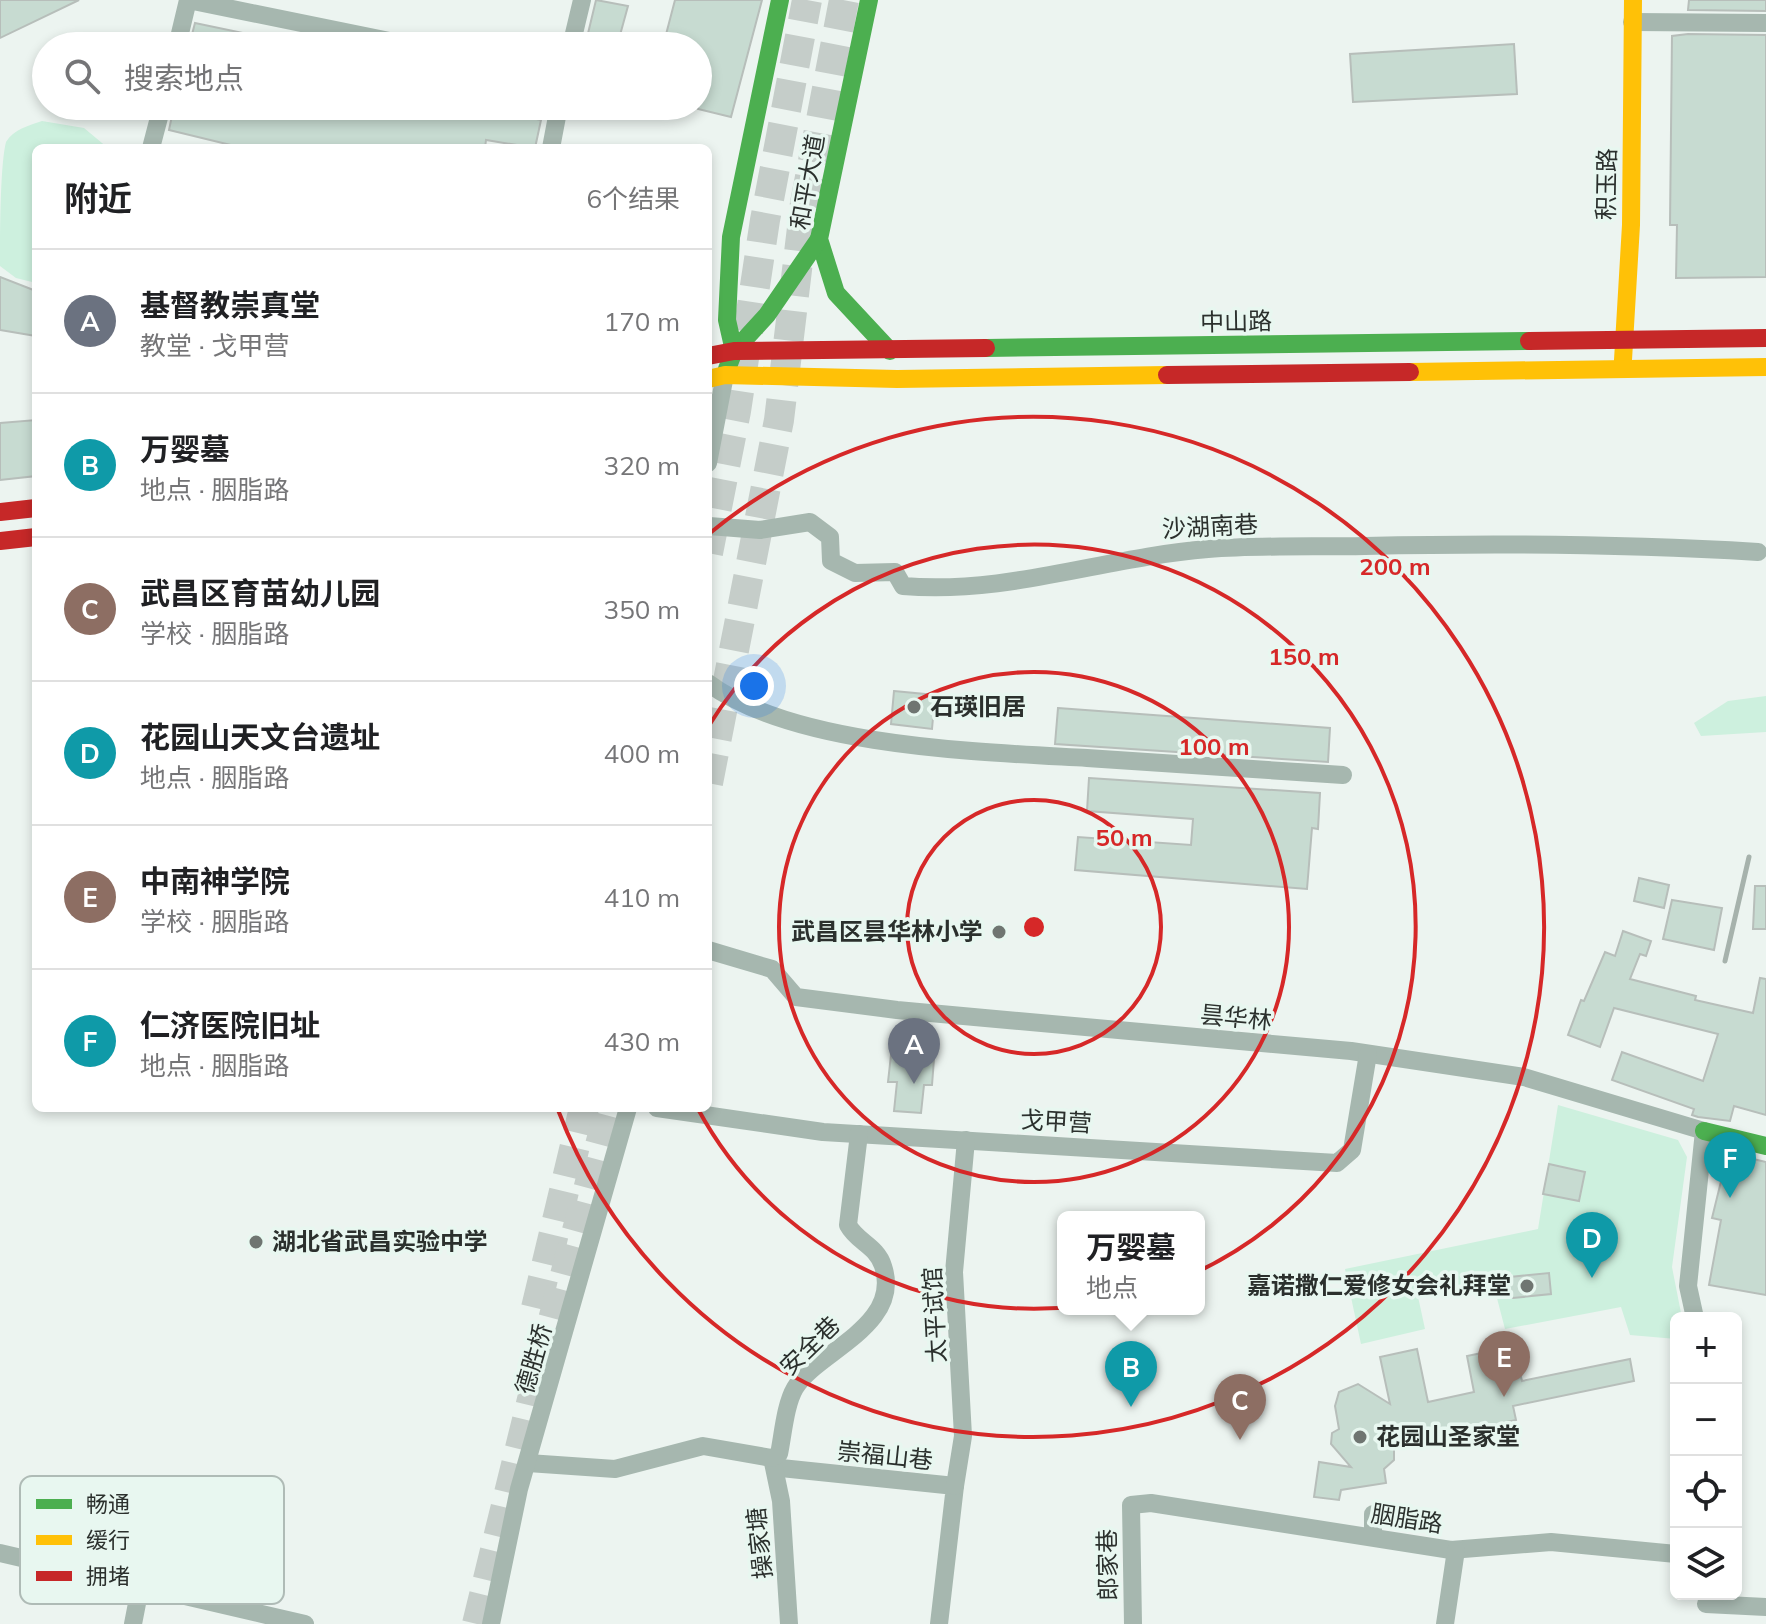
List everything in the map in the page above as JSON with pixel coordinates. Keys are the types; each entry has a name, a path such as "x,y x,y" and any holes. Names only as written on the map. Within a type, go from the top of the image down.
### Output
{"main road":[{"path":"712,297 731,237 780,0"},
{"name":"和平大道","path":"869,0 819,239 836,293 890,351"},
{"name":"积玉路","path":"1632,369 1631,340 1649,226 1642,22 1633,0"},
{"name":"积玉路","path":"1642,22 1651,0"},
{"path":"731,237 727,320 734,351"},
{"path":"716,377 734,351 767,315 819,239"},
{"name":"中山路","path":"712,355 734,351 1766,338"},
{"path":"716,377 897,379 1766,367"},
{"path":"0,512 32,508"},
{"path":"0,541 32,537"},
{"name":"昙华林","path":"1704,1131 1766,1146"}],"street":[{"path":"180,32 188,0 345,32"},
{"path":"574,32 582,0"},
{"path":"1642,22 1766,23"},
{"path":"152,144 158,120"},
{"path":"552,144 556,120"},
{"path":"712,420 716,377"},
{"name":"沙湖南巷","path":"712,526 760,530 810,522 830,537 831,561 855,573 895,572 903,586 928,588 1014,584 1139,556 1211,549 1641,545 1758,552"},
{"path":"712,686 747,708 833,730 936,749 1343,775"},
{"name":"昙华林","path":"712,951 772,969 796,997 1368,1054 1524,1077 1704,1131"},
{"name":"戈甲营","path":"688,1112 859,1134 1337,1163 1352,1150 1368,1054"},
{"name":"德胜桥","path":"491,1624 528,1463 627,1112"},
{"path":"1694,1312 1688,1286 1704,1131"},
{"name":"安全巷","path":"772,1458 779,1454 795,1388 868,1325 885,1289 884,1268 876,1251 854,1237 848,1225 859,1134"},
{"name":"太平试馆","path":"955,1486 963,1436 954,1272 966,1140"},
{"path":"528,1463 615,1469 703,1446 772,1458"},
{"name":"崇福山巷","path":"772,1458 781,1468 851,1478 955,1486 939,1624"},
{"name":"操家塘","path":"772,1458 781,1501 789,1624"},
{"name":"胭脂路","path":"1131,1505 1151,1503 1456,1550 1551,1542 1670,1553"},
{"name":"郎家巷","path":"1131,1505 1133,1624"},
{"path":"1445,1624 1456,1550"},
{"path":"0,1553 20,1558"},
{"path":"1705,1624 1706,1600"},
{"path":"1714,1600 1766,1607"},
{"path":"133,1624 137,1604"},
{"path":"213,1604 305,1624"}],"green space":[{"path":"42,121 84,128 103,144 32,144 32,282 16,278 0,266 6,142 27,126"},
{"path":"1766,696 1766,732 1701,736 1694,723 1728,701"},
{"path":"1558,1105 1678,1140 1687,1157 1672,1267 1681,1312 1670,1312 1670,1338 1630,1335 1621,1307 1505,1329 1492,1279 1417,1292 1425,1329 1361,1344 1345,1269 1538,1229"}],"building":[{"path":"0,0 79,0 0,38"},
{"path":"596,0 628,6 621,32 588,32"},
{"path":"675,0 762,0 731,117 712,112 712,32 667,32"},
{"path":"1689,0 1766,0 1766,11 1688,10"},
{"path":"195,23 238,32 193,32"},
{"path":"1766,35 1766,277 1676,278 1677,225 1670,225 1672,36"},
{"path":"1514,44 1517,94 1353,102 1350,54"},
{"path":"171,120 541,120 536,144 486,140 486,144 227,144 169,130"},
{"path":"0,277 32,289 32,335 0,330"},
{"path":"32,420 32,476 0,480 0,423"},
{"name":"石瑛旧居","path":"894,691 935,695 932,729 891,724"},
{"path":"1058,708 1330,728 1328,762 1055,744"},
{"path":"1089,778 1320,793 1318,829 1312,828 1307,889 1075,870 1078,837 1191,845 1193,819 1087,811"},
{"path":"1639,878 1669,885 1664,908 1634,901"},
{"path":"1755,886 1766,886 1766,929 1753,929"},
{"path":"1672,900 1722,908 1714,950 1663,939"},
{"path":"1623,931 1651,941 1646,956 1640,954 1630,979 1696,996 1695,1000 1753,1013 1760,978 1766,979 1766,1115 1734,1106 1730,1121 1698,1117 1692,1115 1694,1109 1612,1080 1622,1052 1703,1081 1718,1034 1614,1008 1600,1047 1568,1035 1605,952 1615,956"},
{"path":"891,1055 934,1059 932,1085 924,1085 921,1113 894,1111 897,1082 888,1082"},
{"path":"1728,1153 1766,1162 1766,1295 1709,1285 1721,1220 1712,1218"},
{"path":"1549,1164 1585,1172 1579,1201 1543,1194"},
{"name":"嘉诺撒仁爱修女会礼拜堂","path":"1549,1273 1551,1294 1513,1298 1501,1288 1510,1277"},
{"path":"1417,1349 1428,1402 1474,1392 1467,1356 1501,1349 1507,1380 1521,1377 1522,1381 1630,1359 1634,1381 1513,1406 1516,1420 1394,1446 1394,1460 1384,1469 1386,1483 1341,1490 1339,1500 1314,1497 1319,1462 1351,1467 1331,1444 1332,1433 1339,1429 1335,1406 1339,1392 1358,1384 1390,1404 1380,1357"}],"tunnel":[{"path":"712,533 736,411 765,220 807,0"},
{"path":"712,763 779,420 805,203 844,0"},
{"path":"536,1308 583,1112"},
{"path":"477,1624 536,1383 609,1112"}],"railway":[{"path":"1725,961 1749,857"}],"traffic: fast":[{"path":"727,369 734,351 727,320 731,237 780,0"},
{"path":"869,0 819,239 836,293 890,351"},
{"path":"734,351 767,315 819,239"},
{"path":"986,348 1529,341"},
{"path":"1704,1131 1766,1146"}],"traffic: slow":[{"path":"1623,360 1631,225 1633,0"},
{"path":"1410,372 1766,367"},
{"path":"712,378 725,375 897,379 1167,375"}],"traffic: jam":[{"path":"1529,341 1766,338"},
{"path":"712,355 734,351 986,348"},
{"path":"1167,375 1410,372"},
{"path":"0,512 32,508"},
{"path":"0,541 32,537"}],"place":[{"name":"石瑛旧居","path":"914,707"},
{"name":"武昌区昙华林小学","path":"999,932"},
{"name":"基督教崇真堂","path":"914,1084"},
{"name":"仁济医院旧址","path":"1730,1198"},
{"name":"湖北省武昌实验中学","path":"256,1242"},
{"name":"花园山天文台遗址","path":"1592,1278"},
{"name":"嘉诺撒仁爱修女会礼拜堂","path":"1527,1286"},
{"name":"中南神学院","path":"1504,1397"},
{"name":"万婴墓","path":"1131,1407"},
{"name":"花园山圣家堂","path":"1360,1437"},
{"name":"武昌区育苗幼儿园","path":"1240,1440"}]}
